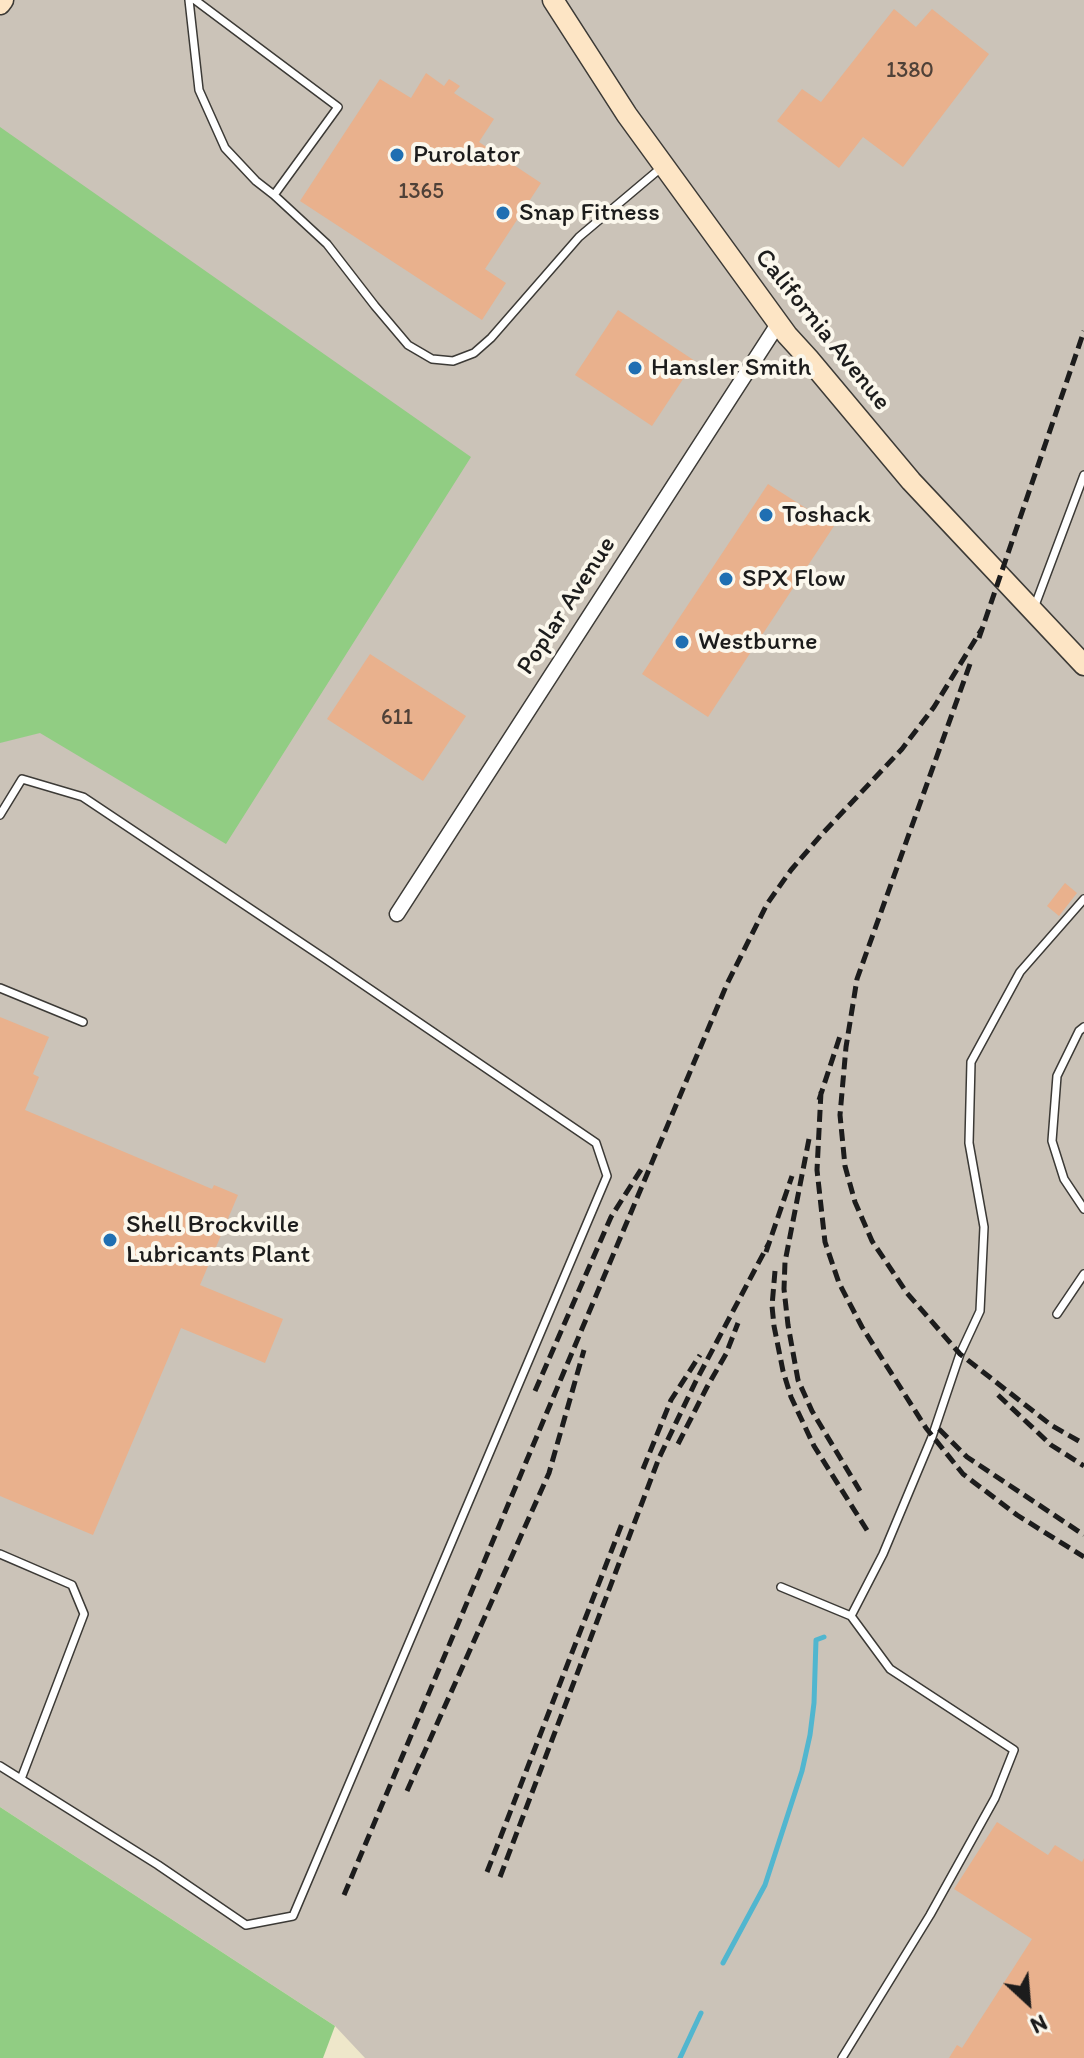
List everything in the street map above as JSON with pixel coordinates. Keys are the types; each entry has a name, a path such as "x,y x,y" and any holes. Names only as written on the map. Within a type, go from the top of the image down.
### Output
{"street":[{"name":"California Avenue","path":"553,0 627,115 778,324 911,481 1084,665"},
{"name":"Poplar Avenue","path":"397,914 778,324"}],"lane":[{"path":"189,0 199,90 225,148 256,181 327,244 408,345 432,359 453,361 474,353 491,338 579,237 664,165"},
{"path":"195,0 338,107 274,195"},
{"path":"1033,610 1084,475"},
{"path":"0,815 22,779 83,797 596,1143 607,1176 293,1916 246,1925 158,1865 0,1766"},
{"path":"851,1616 883,1554 932,1437 960,1354 980,1311 984,1227 969,1143 971,1062 1020,972 1084,899"},
{"path":"0,988 83,1022"},
{"path":"1084,1027 1079,1031 1057,1076 1052,1141 1064,1179 1084,1209"},
{"path":"1057,1314 1084,1274"},
{"path":"0,1554 72,1585 84,1614 21,1779"},
{"path":"781,1587 851,1616 890,1669 1014,1750 995,1798 930,1915 842,2058"}],"shaded area":[{"path":"0,0 1084,0 1084,2058 365,2058 335,2026 0,1807"}],"green space":[{"path":"0,127 471,457 226,844 40,733 0,743"},
{"path":"0,1807 335,2026 323,2058 0,2058"}],"building":[{"path":"894,9 916,27 932,9 989,54 903,167 863,137 839,168 777,121 802,89 821,102"},
{"path":"426,73 444,86 449,79 460,86 454,93 494,119 479,142 541,183 485,269 506,283 482,320 300,201 380,79 411,98"},
{"name":"Hansler Smith","path":"618,310 695,361 652,426 575,375"},
{"path":"768,484 834,526 708,717 642,674"},
{"path":"370,654 466,716 423,781 327,719"},
{"path":"1065,883 1077,893 1059,916 1047,906"},
{"name":"Shell Brockville Lubricants Plant","path":"0,1017 49,1037 33,1074 39,1077 25,1110 212,1189 214,1185 238,1195 200,1285 283,1319 265,1363 181,1328 93,1535 0,1496"},
{"path":"997,1822 1048,1855 1055,1845 1082,1862 1084,1858 1084,2058 949,2058 957,2045 962,2048 1032,1939 954,1889"}],"waterway":[{"path":"723,1963 765,1885 802,1771 814,1703 816,1640 824,1637"},
{"path":"680,2058 701,2013"}],"railway":[{"path":"979,638 1084,331"},
{"path":"344,1895 727,984 767,904 822,834 902,749 934,707 983,627"},
{"path":"970,664 857,979 846,1047 840,1115 845,1166 855,1202 872,1241 907,1293 960,1354 1051,1425 1084,1444"},
{"path":"819,1100 840,1036"},
{"path":"821,1092 817,1170 825,1242 839,1283 862,1327 926,1428 963,1474 1017,1515 1084,1557"},
{"path":"809,1139 785,1262 788,1325 798,1380 812,1411 860,1491"},
{"path":"535,1391 611,1217 642,1168"},
{"path":"766,1252 792,1176"},
{"path":"500,1877 659,1458 769,1243"},
{"path":"775,1271 774,1326 791,1397 814,1446 870,1535"},
{"path":"678,1444 726,1354 738,1323"},
{"path":"407,1791 549,1473 584,1350"},
{"path":"643,1469 671,1400 700,1355"},
{"path":"998,1395 1051,1445 1084,1466"},
{"path":"939,1429 967,1457 1084,1535"},
{"path":"487,1872 623,1521"}],"place":[{"name":"Purolator","path":"397,155"},
{"name":"Snap Fitness","path":"503,213"},
{"name":"Hansler Smith","path":"635,368"},
{"name":"Toshack","path":"766,515"},
{"name":"SPX Flow","path":"726,579"},
{"name":"Westburne","path":"682,642"},
{"name":"Shell Brockville Lubricants Plant","path":"110,1240"}]}
